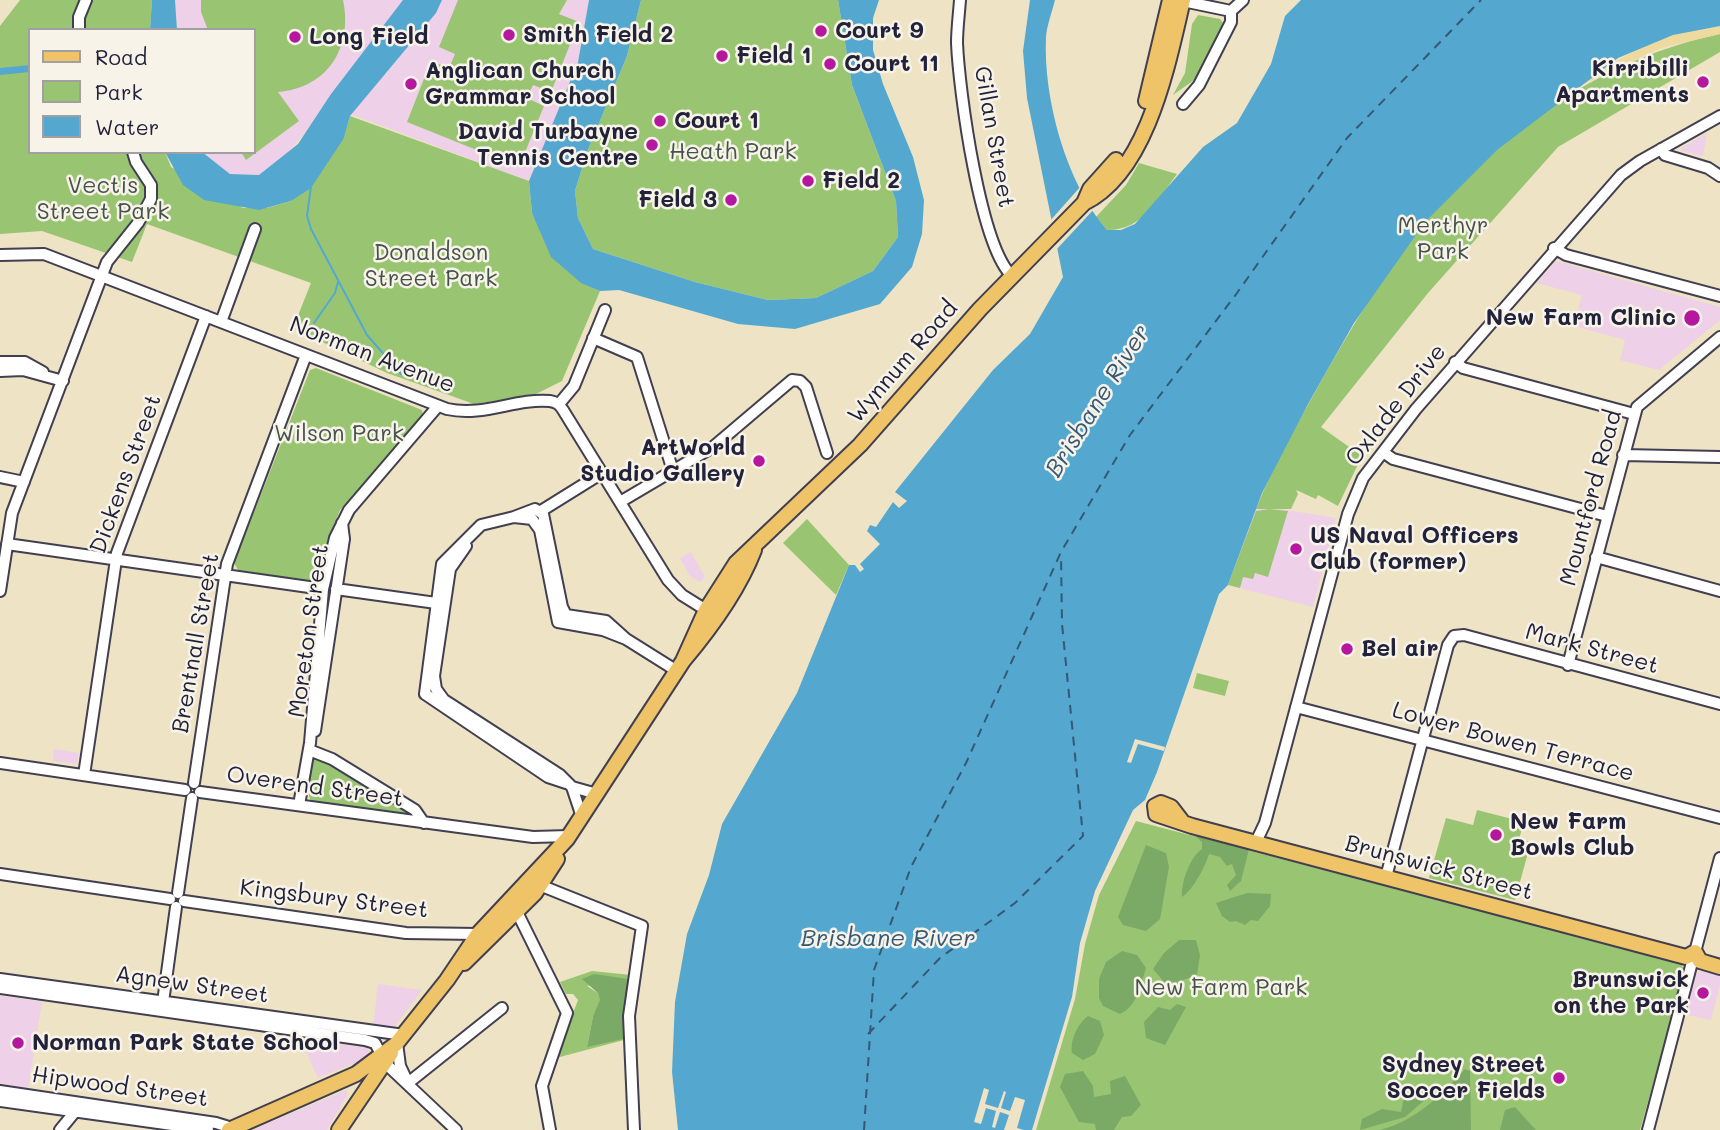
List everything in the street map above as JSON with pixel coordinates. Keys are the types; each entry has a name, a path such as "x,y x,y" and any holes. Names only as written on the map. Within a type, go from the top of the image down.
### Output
{"main road":[{"name":"Wynnum Road","path":"453,973 542,886 568,838 680,666 711,613 745,570 754,549 860,445 1012,276 1092,195 1125,148 1142,116 1178,0"},
{"name":"Brunswick Street","path":"1181,821 1720,967"},
{"name":"Wynnum Road","path":"339,1130 384,1059 453,973 478,934 568,838"},
{"path":"521,891 536,884 542,886"},
{"path":"478,934 482,937 499,930"},
{"path":"231,1129 384,1059"},
{"path":"341,1080 355,1085 358,1098"}],"street":[{"path":"79,28 78,20 86,0"},
{"name":"Gillan Street","path":"960,0 958,47 975,173 1000,260 1012,276"},
{"path":"1178,0 1231,11"},
{"path":"1183,104 1199,85 1231,22 1231,11 1242,0"},
{"name":"Oxlade Drive","path":"1260,843 1348,514 1363,478 1455,362 1621,175 1720,116"},
{"path":"1661,149 1665,155 1708,168 1720,176"},
{"path":"0,591 12,513 109,259 138,223 152,194 150,182 138,166 135,154"},
{"path":"1708,168 1720,165"},
{"path":"221,322 255,229"},
{"path":"1554,248 1566,255 1720,296"},
{"name":"Norman Avenue","path":"0,255 44,254 438,406 471,412 546,401 559,404"},
{"path":"605,310 571,392 559,404 673,586 711,613"},
{"name":"Dickens Street","path":"84,775 116,559 206,316"},
{"name":"Mountford Road","path":"1568,665 1634,414 1643,398 1720,337"},
{"path":"593,338 637,357 673,471"},
{"name":"Brentnall Street","path":"163,1002 225,575 306,355"},
{"path":"0,362 25,362 63,381"},
{"path":"1455,362 1463,368 1634,414"},
{"path":"0,371 19,369 47,374"},
{"path":"620,502 719,443 792,380 800,381 806,387 827,453"},
{"name":"Moreton Street","path":"299,805 310,747 323,589 335,538 349,510 438,406"},
{"path":"1383,452 1393,459 1607,516"},
{"path":"1623,455 1720,457"},
{"path":"597,794 548,777 426,696 425,680 442,564 486,523 514,517 526,510 541,511 602,474"},
{"path":"0,477 24,482"},
{"path":"541,511 563,610 571,618 607,622 626,639"},
{"path":"514,517 531,519 539,527 558,622 603,630 680,666"},
{"name":"Moreton Street","path":"310,747 317,729 344,539 342,523"},
{"path":"475,531 450,572 434,676 436,689 444,700 560,775 569,785 582,817"},
{"path":"7,544 323,589"},
{"path":"1596,557 1720,591"},
{"path":"336,589 436,603"},
{"name":"Mark Street","path":"1423,739 1448,645 1454,636 1464,635 1720,704"},
{"name":"Lower Bowen Terrace","path":"1296,707 1720,818"},
{"path":"1386,877 1423,739"},
{"name":"Overend Street","path":"310,747 404,803 420,814 424,823"},
{"name":"Overend Street","path":"0,763 424,823 533,837 568,838"},
{"path":"533,837 546,845 548,861"},
{"path":"1648,1130 1720,858"},
{"name":"Kingsbury Street","path":"0,874 406,933 478,934"},
{"path":"542,886 642,926 629,1016 634,1130"},
{"path":"517,912 567,1014 542,1086 550,1130"},
{"name":"Agnew Street","path":"0,979 163,1002 375,1038"},
{"name":"Agnew Street","path":"0,989 399,1041"},
{"path":"408,1083 502,1008"},
{"path":"375,1038 395,1075 408,1083 456,1130"},
{"path":"399,1041 400,1067 408,1083"},
{"name":"Hipwood Street","path":"0,1091 208,1130"},
{"name":"Hipwood Street","path":"0,1101 216,1123 231,1129"},
{"path":"60,1130 78,1107"}],"shaded area":[{"name":"Anglican Church Grammar School","path":"175,0 589,0 578,62 529,181 329,106 280,161 259,175 230,174 205,154 256,154 256,28 177,28"},
{"path":"1707,133 1703,156 1681,151 1681,148"},
{"name":"New Farm Clinic","path":"1556,261 1720,307 1720,320 1659,370 1620,360 1625,340 1574,326 1582,295 1537,283"},
{"path":"1268,507 1336,518 1313,607 1228,585 1256,509"},
{"path":"691,552 705,577 700,582 690,576 680,558"},
{"path":"54,749 79,753 77,764 53,761"},
{"name":"Brunswick on the Park","path":"1707,968 1720,971 1720,985 1711,1020 1684,1014 1695,974"},
{"path":"378,984 422,990 392,1030 373,1027"},
{"name":"Norman Park State School","path":"0,995 42,1002 28,1088 0,1084"},
{"path":"301,1039 368,1048 369,1057 318,1078"},
{"path":"346,1090 348,1094 327,1130 252,1130"}],"green space":[{"name":"Donaldson Street Park","path":"20,0 152,0 150,28 28,28 28,154 166,154 171,167 243,208 267,208 291,201 344,138 350,116 529,181 532,213 581,282 600,291 562,381 532,396 474,404 387,373 293,328 311,283 147,224 132,262 42,231 0,234 0,26"},
{"path":"201,0 343,0 344,34 333,62 311,83 278,92 299,121 256,153 256,28 207,28 201,12"},
{"path":"458,0 567,0 559,14 579,22 551,92 533,85 527,98 544,106 519,167 407,122 431,61 449,68 455,54 439,47"},
{"name":"Heath Park","path":"641,0 838,0 852,85 896,201 898,237 873,271 816,298 768,300 695,282 593,249 578,218 575,191 587,152 627,56"},
{"path":"1198,15 1220,19 1223,23 1194,80 1173,95 1185,73 1192,24"},
{"name":"Merthyr Park","path":"1720,34 1720,52 1558,147 1428,293 1321,427 1362,456 1338,506 1318,495 1316,499 1296,490 1298,494 1291,509 1256,509 1288,441 1359,316 1411,239 1455,188 1521,128 1558,102 1636,61 1677,45"},
{"path":"242,154 254,154 246,160"},
{"path":"1139,163 1177,174 1156,203 1140,219 1119,229 1107,230 1096,217 1126,185"},
{"name":"Wilson Park","path":"316,368 422,410 423,415 340,510 330,535 322,579 317,582 238,570 234,563 310,370"},
{"path":"1256,511 1288,511 1268,577 1255,573 1253,579 1243,577 1240,588 1228,585"},
{"path":"807,519 849,565 836,595 783,543"},
{"path":"1197,673 1229,681 1225,696 1193,688"},
{"path":"318,755 411,815 311,801 308,790 309,776"},
{"path":"1477,810 1524,822 1519,839 1531,842 1515,900 1429,878 1446,818 1473,825"},
{"name":"New Farm Park","path":"1136,821 1680,963 1685,970 1640,1130 1036,1130 1075,999 1085,944 1099,895"},
{"path":"1193,834 1249,849 1241,881 1230,891 1227,885 1236,875 1232,864 1227,866 1220,857 1209,854 1198,878 1182,897 1187,870 1202,849 1202,842"},
{"path":"1146,845 1166,853 1169,867 1160,919 1146,931 1123,925 1118,917"},
{"path":"1247,893 1271,894 1270,906 1258,921 1251,920 1245,925 1236,921 1230,922 1222,916 1216,903"},
{"path":"1179,940 1196,940 1200,955 1197,975 1178,982 1164,982 1153,969 1164,953"},
{"path":"1122,951 1137,955 1146,968 1134,1001 1120,1014 1103,1006 1099,998 1099,979 1106,962"},
{"path":"592,971 631,975 624,1040 556,1058 578,1000 573,994 566,994 560,982","holes":["628,979 624,1005 587,1047 593,1016 601,1000 598,993 587,986"]},
{"path":"594,974 628,979 623,1039 587,1047 593,1016 600,1000 598,993 582,979"},
{"path":"1177,1004 1186,1007 1165,1045 1146,1038 1144,1022 1158,1007 1170,1010"},
{"path":"1088,1016 1100,1021 1104,1035 1095,1054 1083,1060 1072,1053 1072,1043 1078,1027"},
{"path":"1465,1069 1470,1071 1471,1130 1380,1130 1416,1114"},
{"path":"1083,1071 1093,1086 1094,1097 1111,1094 1110,1081 1125,1076 1141,1105 1131,1116 1122,1117 1114,1130 1096,1130 1095,1124 1079,1122 1060,1087 1065,1074"},
{"path":"1436,1084 1442,1085 1405,1117 1360,1130 1362,1119 1382,1109 1401,1112 1405,1093 1429,1091"},
{"path":"1515,1107 1536,1130 1500,1130 1505,1110"}],"sand":[{"path":"1720,26 1720,34 1661,48 1579,86 1645,46 1680,33"}],"water":[{"path":"152,0 175,0 177,28 150,28"},
{"path":"403,0 442,0 436,13 350,116 344,138 311,188 291,201 259,210 204,200 183,185 166,154 205,154 230,174 259,175 298,144 331,94"},
{"path":"589,0 641,0 627,56 587,152 575,191 578,218 593,249 695,282 768,300 816,298 873,271 898,237 896,201 852,85 838,0 879,0 873,18 873,50 883,84 913,157 924,200 922,234 912,267 880,304 795,329 738,324 619,290 600,291 581,283 551,257 532,213 529,181 578,62"},
{"name":"Brisbane River","path":"1030,0 1055,0 1046,37 1048,86 1053,112 1060,139 1080,189 1107,230 1121,230 1135,224 1203,147 1237,123 1271,64 1285,16 1301,0 1720,0 1720,26 1673,35 1618,58 1497,150 1425,222 1354,323 1262,493 1228,585 1219,594 1157,772 1145,800 1133,810 1095,891 1080,943 1072,997 1032,1130 678,1130 672,1072 675,1002 687,934 709,875 722,824 797,693 849,565 855,565 860,572 864,569 860,564 880,544 867,531 870,525 876,527 893,502 899,508 907,501 895,492 993,370 1030,334 1063,277 1027,98 1023,51"},
{"path":"28,65 28,72 0,75 0,68"}],"pier":[{"path":"1081,186 1095,208 1056,250 1049,222"},
{"path":"1135,739 1165,747 1164,751 1138,744 1131,763 1127,762"},
{"path":"984,1088 989,1090 985,1104 998,1108 1004,1091 1006,1092 1001,1108 1010,1111 1015,1097 1025,1100 1017,1128 1024,1130 1004,1130 1009,1115 1000,1112 995,1128 992,1127 996,1111 986,1108 981,1124 974,1122"}],"waterway":[{"path":"311,186 307,216 311,229 367,335 401,374"},
{"path":"314,323 335,293 338,282"}],"ferry route":[{"path":"864,1130 874,970 911,867 966,763 1061,552 1130,435 1237,293 1347,138 1481,0"},
{"path":"868,1034 940,958 1015,903 1083,836 1062,624 1061,555"}],"place":[{"name":"Court 9","path":"821,31"},
{"name":"Smith Field 2","path":"509,35"},
{"name":"Long Field","path":"295,37"},
{"name":"Field 1","path":"722,56"},
{"name":"Court 11","path":"830,64"},
{"name":"Kirribilli Apartments","path":"1703,82"},
{"name":"Anglican Church Grammar School","path":"411,84"},
{"name":"Court 1","path":"660,121"},
{"name":"David Turbayne Tennis Centre","path":"652,145"},
{"name":"Field 2","path":"808,181"},
{"name":"Field 3","path":"731,200"},
{"name":"New Farm Clinic","path":"1692,318"},
{"name":"ArtWorld Studio Gallery","path":"759,461"},
{"name":"US Naval Officers Club (former)","path":"1296,549"},
{"name":"Bel air","path":"1347,649"},
{"name":"New Farm Bowls Club","path":"1496,835"},
{"name":"Brunswick on the Park","path":"1703,993"},
{"name":"Norman Park State School","path":"18,1043"},
{"name":"Sydney Street Soccer Fields","path":"1559,1078"}],"park label":[{"name":"Vectis Street Park","path":"103,199"}]}
